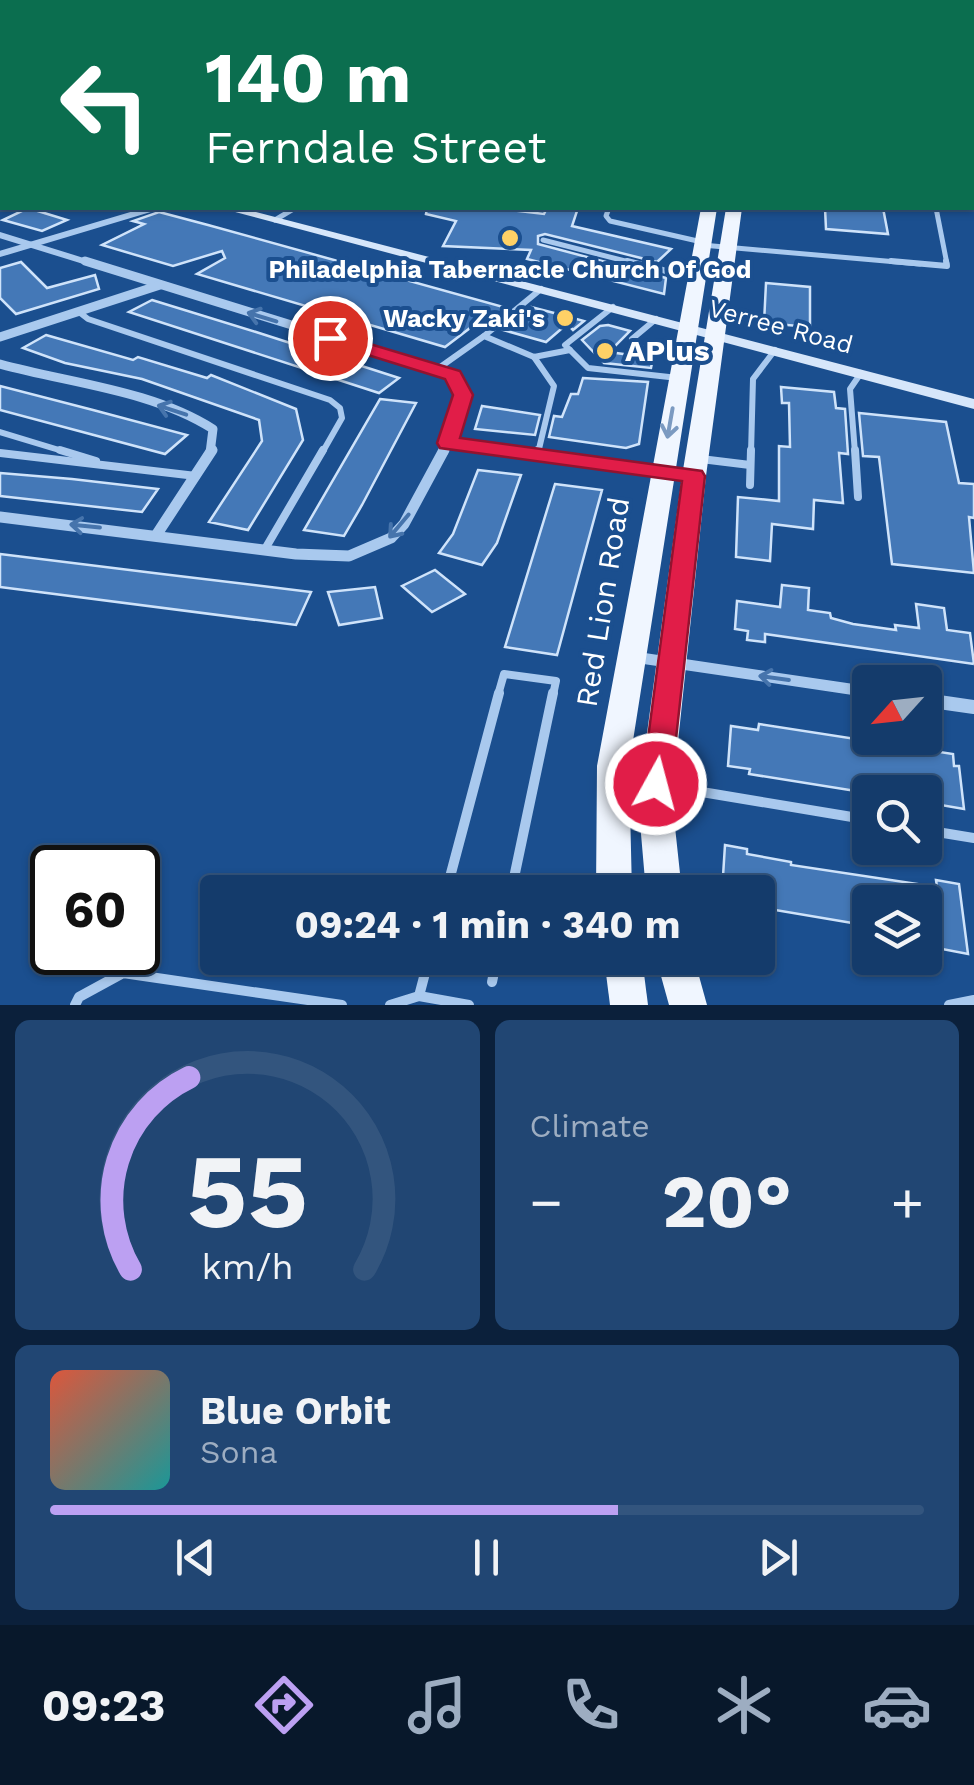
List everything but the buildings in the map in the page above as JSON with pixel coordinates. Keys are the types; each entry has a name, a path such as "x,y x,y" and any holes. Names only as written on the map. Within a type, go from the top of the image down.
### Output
{"main road":[{"name":"Verree Road","path":"235,210 656,318 683,353 716,334 974,404"},
{"name":"Red Lion Road","path":"614,875 613,766 709,210"},
{"path":"663,875 656,784 695,467 734,210"},
{"path":"703,244 728,246"},
{"path":"626,975 630,1005"},
{"path":"679,975 688,1005"}],"street":[{"path":"0,254 147,210"},
{"path":"0,236 436,370 453,376 463,395 448,443 404,524 392,538 348,556 0,517"},
{"path":"0,336 160,285"},
{"path":"0,364 205,421 213,429 213,448 158,534"},
{"path":"448,443 662,471 695,467"},
{"path":"634,657 852,689"},
{"path":"942,702 974,707"}],"lane":[{"path":"275,220 292,210"},
{"path":"608,210 606,216 610,222 703,244"},
{"path":"728,246 947,266 936,210"},
{"path":"543,240 696,278"},
{"path":"436,370 541,289"},
{"path":"613,308 565,344 588,368 638,370 683,353"},
{"path":"79,312 88,319 330,400 340,408 342,418 265,549"},
{"path":"656,318 628,338 643,353 683,353"},
{"path":"589,326 602,330"},
{"path":"484,336 534,357 554,386 537,455"},
{"path":"534,357 570,350"},
{"path":"750,485 752,379 775,350"},
{"path":"858,497 850,389 862,373"},
{"path":"0,432 115,466"},
{"path":"0,454 196,476"},
{"path":"695,467 750,464"},
{"path":"451,875 504,674 556,682 515,875"},
{"path":"656,784 852,817"},
{"path":"942,833 974,838"},
{"path":"75,1005 80,997 123,973 342,1005"},
{"path":"419,996 425,975"},
{"path":"492,982 493,975"},
{"path":"390,1005 419,996 469,1005"},
{"path":"949,1005 974,1000"}],"place":[{"name":"Philadelphia Tabernacle Church Of God","path":"510,238"},
{"name":"Wacky Zaki's","path":"565,318"},
{"name":"APlus","path":"605,351"}],"route":[{"path":"330,338 453,376 463,395 448,443 694,476 656,784"}]}
